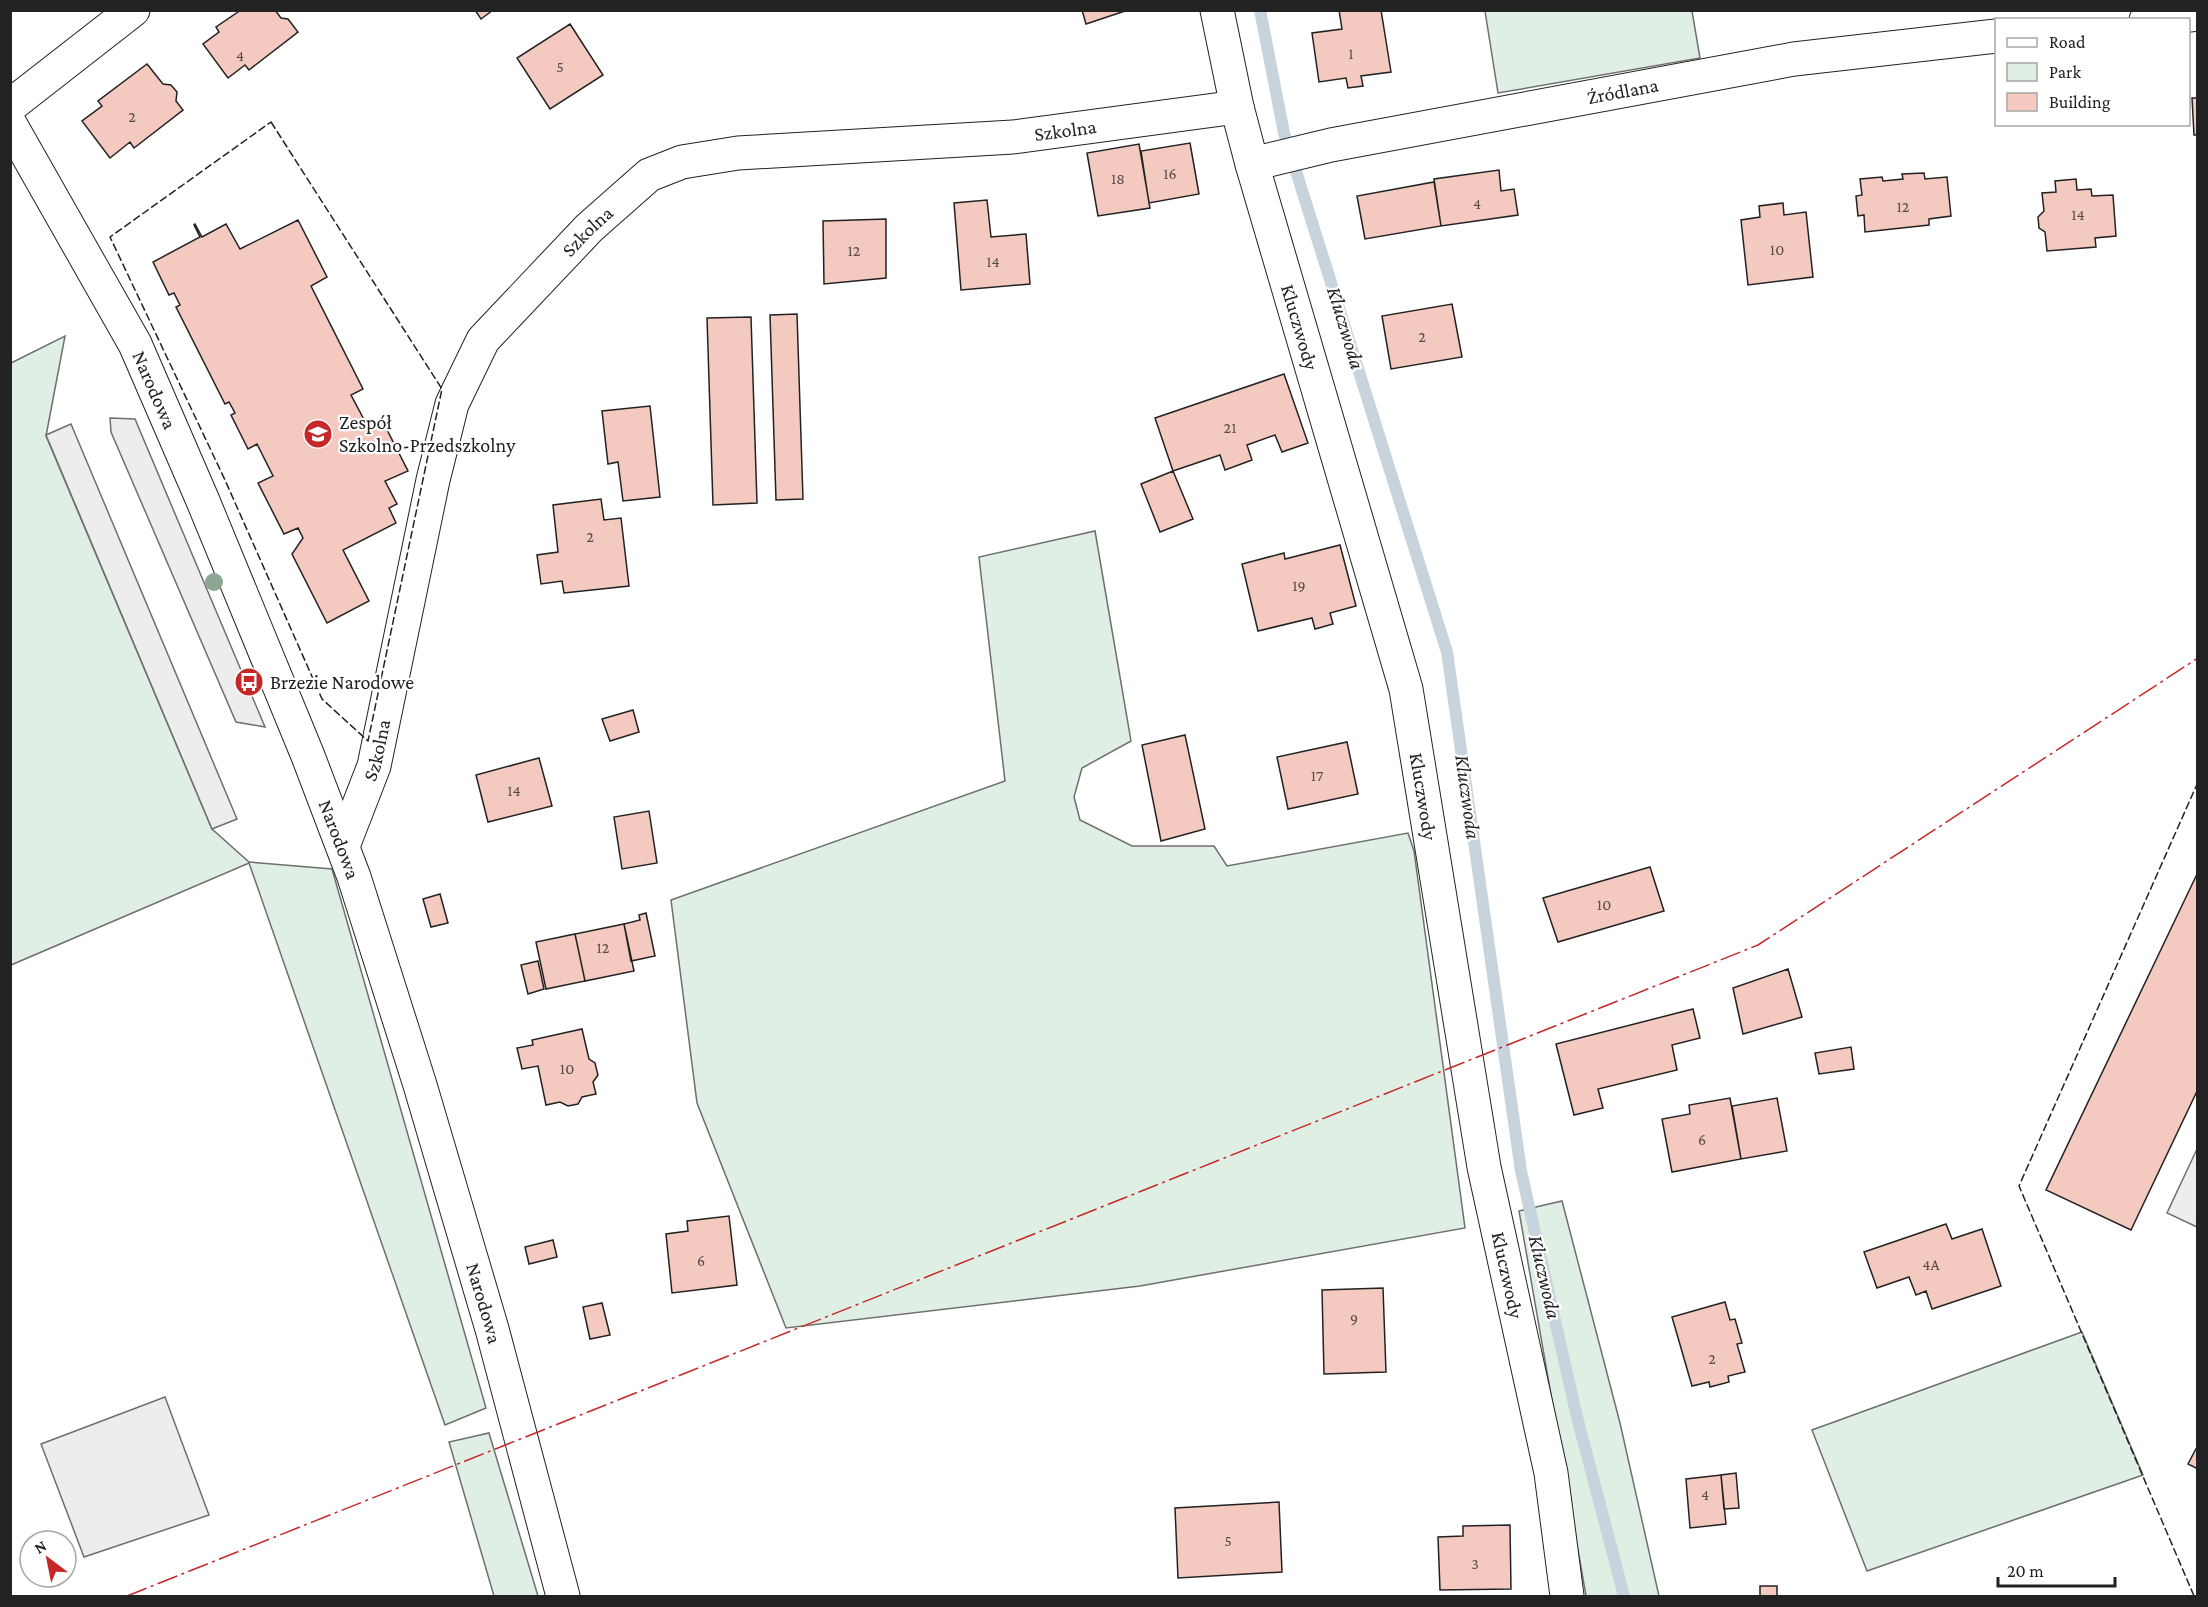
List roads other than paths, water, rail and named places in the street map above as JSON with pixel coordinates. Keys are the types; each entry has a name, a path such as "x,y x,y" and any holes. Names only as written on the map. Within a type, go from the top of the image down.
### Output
{"street":[{"path":"10,106 133,10"},
{"name":"Kluczwody","path":"1217,10 1237,107 1258,162 1406,689 1484,1167 1551,1473 1567,1596"},
{"path":"2163,18 2198,14"},
{"name":"Źródlana","path":"1258,162 1322,146 1794,59 1995,36"},
{"name":"Szkolna","path":"343,846 374,766 433,480 452,404 483,340 589,228 649,175 682,162 738,153 1013,137 1237,107"},
{"name":"Narodowa","path":"10,124 135,344 208,511 343,846 420,1085 492,1329 563,1596"}],"waterway":[{"name":"Kluczwoda","path":"1260,10 1284,133 1447,652 1521,1171 1577,1417 1624,1596"}],"place":[{"name":"Zespół Szkolno-Przedszkolny","path":"318,434"},
{"name":"Brzezie Narodowe","path":"249,682"}]}
